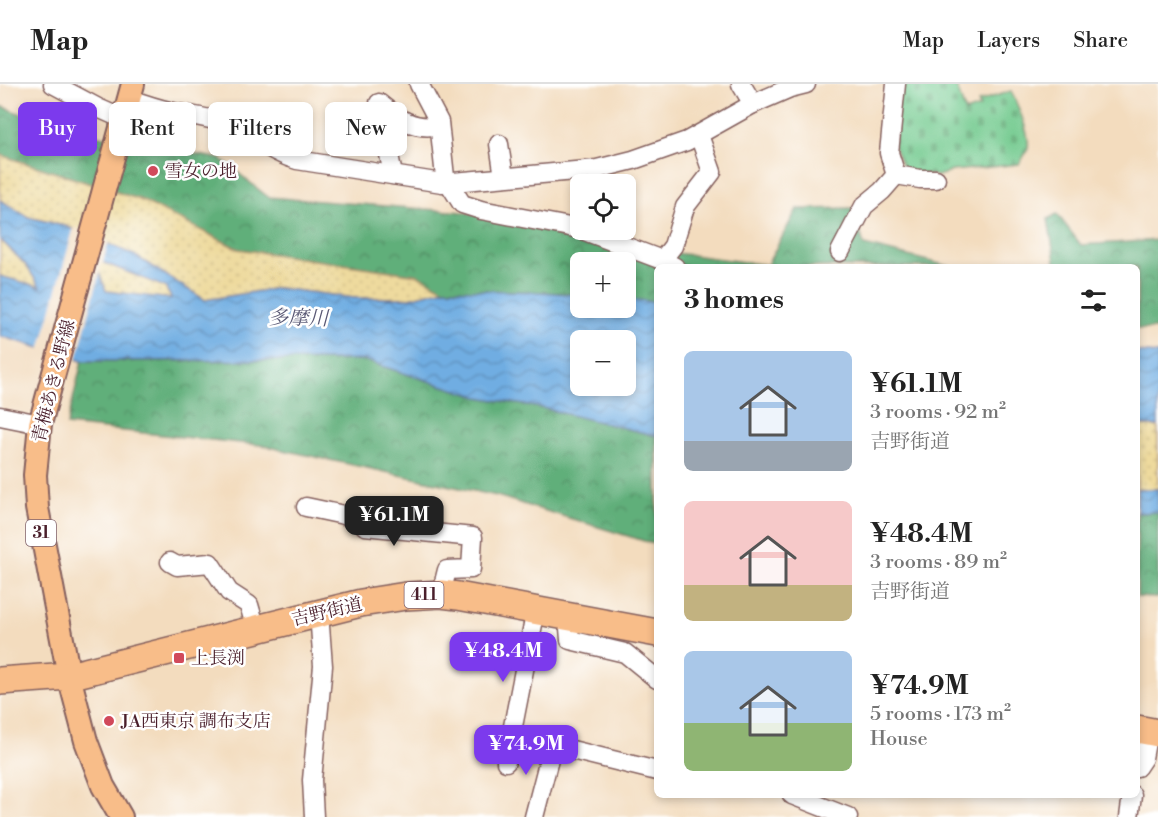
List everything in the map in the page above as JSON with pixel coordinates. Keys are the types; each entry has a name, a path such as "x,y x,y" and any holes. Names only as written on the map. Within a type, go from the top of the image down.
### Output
{"highway":[{"name":"吉野街道","path":"0,681 69,676 361,603 406,596 441,594 477,599 654,632"}],"main road":[{"name":"青梅あきる野線","path":"113,156 40,424 35,475 37,508 69,676 87,741 103,786 122,817"}],"street":[{"path":"53,84 98,108 109,108"},
{"path":"419,84 439,125 445,177 462,204 481,210 570,227"},
{"path":"741,84 753,104"},
{"path":"896,84 889,153 896,175"},
{"path":"196,116 212,119 255,138 286,157 442,183 597,169 633,160 699,135 753,104 794,85"},
{"path":"407,122 420,126 439,125"},
{"path":"609,240 668,263 685,207 712,172 699,135"},
{"path":"499,144 504,177"},
{"path":"389,156 393,175"},
{"path":"896,175 936,179"},
{"path":"840,252 864,206 896,175"},
{"path":"0,417 40,424"},
{"path":"306,507 358,518 365,526 474,537 471,569 447,570 441,594"},
{"path":"170,562 177,566 210,562 229,592 249,604 256,629"},
{"path":"506,762 536,609"},
{"path":"314,817 312,780 323,666 319,613"},
{"path":"568,616 570,640 625,652 654,676"},
{"path":"1144,760 1148,731"},
{"path":"527,739 654,770"},
{"path":"534,817 553,744"},
{"path":"800,798 848,817"},
{"path":"1129,817 1132,798"}],"green space":[{"path":"900,84 956,84 965,112 980,107 978,102 1011,91 1027,134 1026,154 1019,164 952,171 938,176 905,172 893,145"},
{"path":"0,106 18,113 18,156 97,156 97,136 109,138 109,156 196,154 221,159 268,197 464,212 570,235 570,240 592,240 759,264 654,264 654,302 636,300 636,252 570,252 570,294 444,289 417,275 238,249 141,200 0,155"},
{"path":"853,208 864,245 940,264 768,264 797,209"},
{"path":"1057,214 1081,245 1158,240 1158,329 1140,329 1140,264 1056,264 1048,219"},
{"path":"363,360 478,397 542,408 654,435 654,544 497,496 260,445 67,425 82,361"},
{"path":"1158,512 1158,598 1140,597 1140,513"}],"sand":[{"path":"0,155 141,200 238,249 418,275 444,289 410,298 355,298 278,288 205,300 134,255 66,226 28,217 0,200"},
{"path":"0,239 26,265 41,288 0,276"},
{"path":"94,259 165,287 172,300 106,291"},
{"path":"1140,426 1158,426 1158,489 1140,489"}],"water":[{"name":"多摩川","path":"0,200 28,217 65,226 134,255 205,300 278,288 355,298 410,298 444,289 542,292 570,294 570,318 636,318 636,300 654,302 654,435 542,408 478,397 363,360 82,361 0,336 0,276 40,287 26,265 0,239","holes":["95,259 165,287 172,299 106,291"]},
{"path":"1140,352 1158,354 1158,426 1140,426"},
{"path":"1140,489 1158,489 1158,512 1140,513"}],"pier":[{"path":"74,227 109,241 102,265 99,264 101,269 76,362 40,351"}],"place":[{"name":"雪女の地","path":"153,171"},
{"name":"上長渕","path":"179,658"},
{"name":"JA西東京 調布支店","path":"109,721"}]}
